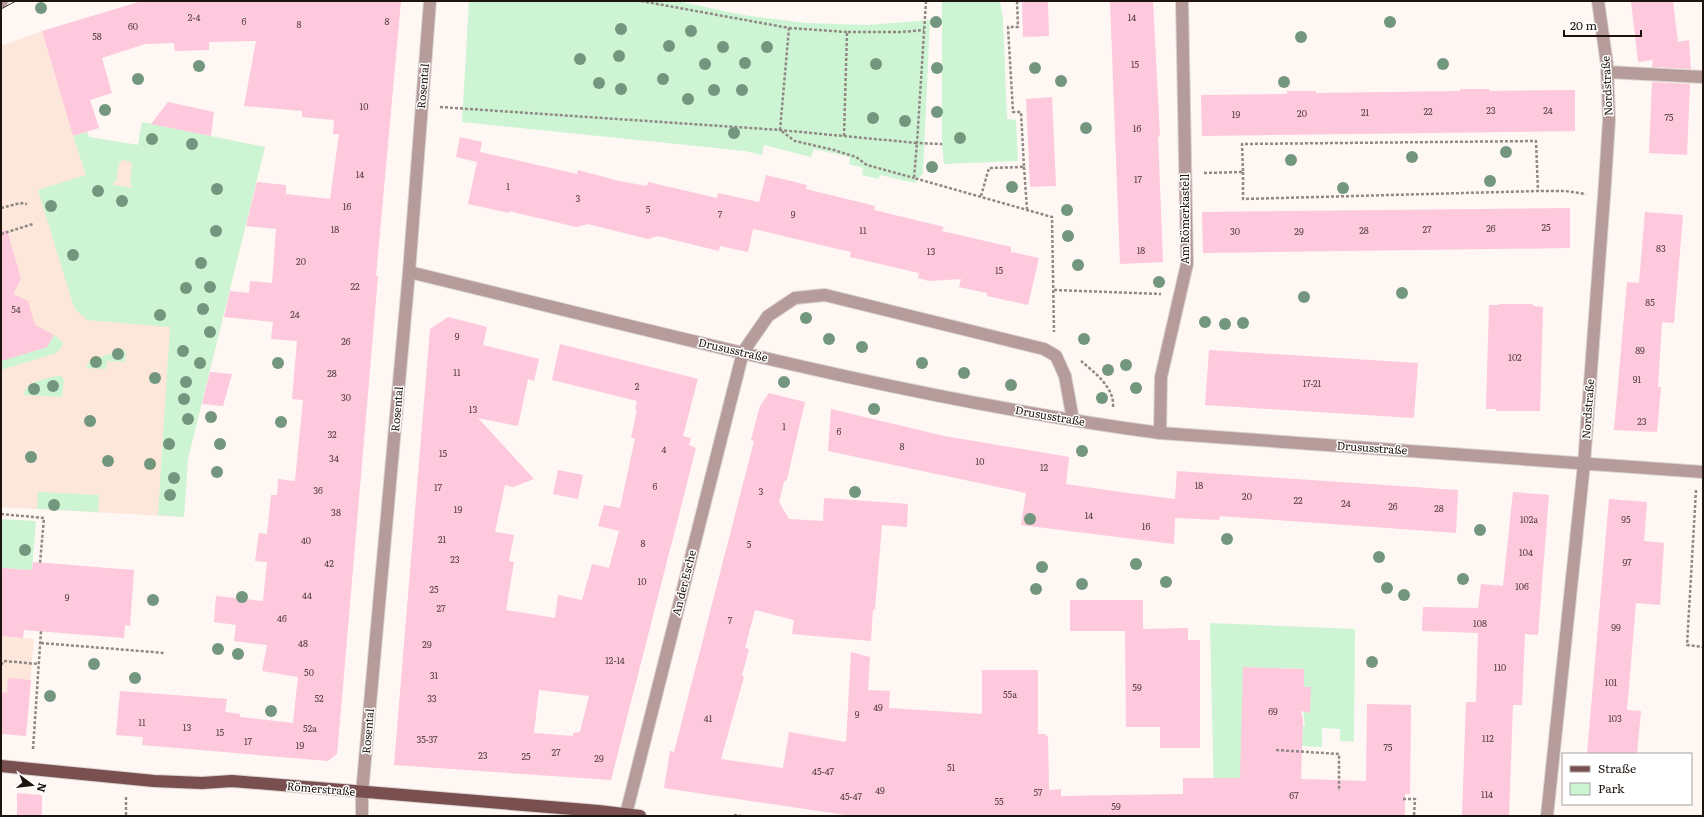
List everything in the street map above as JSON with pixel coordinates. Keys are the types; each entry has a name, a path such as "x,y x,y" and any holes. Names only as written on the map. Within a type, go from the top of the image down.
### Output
{"main road":[{"name":"Römerstraße","path":"1,766 154,781 202,783 232,781 640,816"}],"street":[{"name":"Rosental","path":"362,816 362,793 410,272 421,106 430,1"},
{"name":"Am Römerkastell","path":"1160,434 1161,377 1187,264 1182,1"},
{"name":"Nordstraße","path":"1547,816 1584,464 1609,120 1607,72 1598,1"},
{"path":"1607,72 1703,77"},
{"name":"Drususstraße","path":"410,272 881,385 1111,427 1160,434 1700,471"},
{"path":"742,352 768,316 795,298 825,295 1044,349 1056,356 1065,376 1073,420"},
{"name":"An der Esche","path":"626,814 742,352"}],"path":[{"path":"641,1 789,28 847,32 901,32 924,30"},
{"path":"914,178 926,1"},
{"path":"1017,1 1018,27 1008,27 1013,112 1021,112 1027,209"},
{"path":"780,130 789,28"},
{"path":"844,136 847,32"},
{"path":"421,106 780,130 942,144"},
{"path":"780,130 795,141 848,154 856,157 867,165 1052,216 1054,338"},
{"path":"1538,192 1536,141 1242,144 1243,199 1538,192 1565,191"},
{"path":"981,196 989,168 1024,166"},
{"path":"1185,174 1243,172"},
{"path":"1,208 20,203 27,204"},
{"path":"1,234 33,224"},
{"path":"1054,290 1180,295"},
{"path":"1078,358 1108,387 1111,393 1114,400 1111,427"},
{"path":"1700,471 1687,645 1703,647"},
{"path":"1,514 44,518 40,563"},
{"path":"32,770 42,631"},
{"path":"41,643 165,652"},
{"path":"1,666 4,661 39,664"},
{"path":"1276,750 1339,754 1339,791"},
{"path":"1403,799 1415,799 1414,816"},
{"path":"734,815 742,816"}],"shaded area":[{"path":"42,31 73,136 87,132 89,137 138,145 142,122 265,147 188,459 184,517 1,507 1,46"},
{"path":"1,636 34,639 29,695 1,734"}],"green space":[{"path":"469,1 677,1 743,15 806,23 868,25 930,20 923,173 915,183 880,175 879,179 862,175 863,168 849,164 850,157 814,149 811,157 764,145 762,155 745,151 462,122"},
{"path":"942,1 1000,1 1003,19 1007,119 1016,120 1018,161 944,164 942,144"},
{"path":"142,122 265,147 188,459 184,517 158,515 170,327 87,320 76,310 38,190 86,175 73,136 87,132 89,137 138,145","holes":["123,160 129,161 132,164 130,185 132,185 132,188 113,185 114,182 116,182 119,163"]},
{"path":"54,335 63,342 62,347 56,353 1,370 1,361 47,347"},
{"path":"123,349 126,352 125,362 107,361 106,369 86,368 90,361"},
{"path":"61,376 64,380 62,397 24,395 25,390 36,381"},
{"path":"38,492 99,495 98,512 37,509"},
{"path":"1,519 36,521 32,570 1,568"},
{"path":"1210,623 1355,629 1354,742 1340,741 1340,729 1322,728 1322,747 1302,746 1303,726 1305,726 1303,711 1305,712 1311,687 1304,687 1304,669 1243,667 1252,778 1234,778 1234,800 1214,800"}],"building":[{"path":"142,1 401,1 376,276 378,276 337,754 328,761 142,745 143,737 116,735 120,691 227,699 225,712 240,714 240,717 293,723 298,677 262,671 267,645 234,641 236,625 214,622 216,596 263,601 267,562 255,561 259,533 267,534 271,495 277,495 278,479 295,481 303,400 292,399 297,341 271,339 273,322 224,317 230,291 249,293 250,281 272,283 276,229 246,226 257,182 286,185 286,194 330,199 339,134 333,134 334,120 302,117 302,111 244,106 256,41 209,42 209,50 175,51 174,43 145,44 102,58 112,93 90,100 99,128 73,136 42,31"},
{"path":"1022,1 1048,1 1049,36 1023,37"},
{"path":"1110,1 1153,1 1160,137 1158,136 1163,262 1120,264"},
{"path":"1631,1 1673,1 1678,42 1689,40 1691,69 1652,67 1653,60 1638,62"},
{"path":"1652,82 1690,84 1687,155 1649,153"},
{"path":"1460,89 1490,89 1489,91 1575,90 1575,131 1202,136 1201,95 1287,94 1287,91 1316,91 1316,93 1460,91"},
{"path":"1052,97 1056,186 1030,187 1026,99"},
{"path":"168,102 214,112 211,136 151,124"},
{"path":"460,137 482,142 480,152 577,174 578,170 619,181 647,186 648,182 717,198 718,193 759,202 766,175 807,185 806,189 875,206 874,210 944,227 942,231 1011,247 1011,252 1039,258 1028,305 987,296 987,293 959,287 961,279 929,281 918,278 919,273 850,257 851,252 753,229 748,252 720,246 719,251 658,236 648,239 588,224 576,227 509,211 509,213 468,204 477,162 456,157"},
{"path":"1570,208 1570,248 1203,253 1202,212"},
{"path":"1645,212 1683,215 1674,323 1662,322 1658,387 1661,387 1657,432 1614,430 1627,282 1639,283"},
{"path":"7,230 21,279 13,294 28,301 35,325 54,335 47,347 1,361 1,231"},
{"path":"1533,304 1533,306 1543,307 1540,411 1496,411 1496,409 1486,409 1489,305"},
{"path":"448,317 487,327 483,345 539,359 534,381 528,379 518,426 478,418 534,479 513,487 505,485 495,532 514,535 509,561 514,562 506,610 555,618 558,595 582,600 592,564 609,568 619,531 598,526 604,505 620,508 635,439 631,438 637,410 635,410 637,401 552,380 560,344 698,379 683,436 691,438 689,445 696,448 611,780 394,765 430,329","holes":["539,690 589,696 580,732 573,733 573,736 534,733"]},
{"path":"1209,350 1418,363 1414,418 1205,405"},
{"path":"210,372 232,374 223,406 202,404"},
{"path":"769,393 805,402 787,479 784,482 779,502 789,519 823,521 824,498 908,504 907,527 882,525 871,641 792,634 794,620 755,610 745,648 749,649 742,675 744,677 721,759 783,768 789,732 846,742 851,652 870,657 868,690 890,691 889,708 982,714 982,670 1038,670 1038,734 1046,734 1046,736 1048,736 1049,790 1061,789 1061,796 1183,794 1183,778 1240,778 1243,667 1304,669 1304,687 1311,687 1310,713 1301,711 1303,720 1301,779 1366,781 1367,704 1411,705 1410,794 1405,794 1405,816 852,816 664,788 670,751 674,752 754,441 751,440 757,417 760,406"},
{"path":"831,409 944,436 1069,457 1066,484 1120,492 1175,499 1177,471 1458,490 1456,533 1220,516 1219,520 1175,518 1174,544 1021,525 1026,493 828,451"},
{"path":"558,470 583,475 578,499 553,494"},
{"path":"1513,492 1549,495 1538,635 1525,634 1522,705 1513,705 1509,816 1462,816 1466,702 1476,702 1478,633 1422,631 1423,607 1478,608 1481,584 1503,586"},
{"path":"1609,499 1647,502 1644,541 1664,543 1660,605 1636,603 1627,710 1641,711 1637,753 1587,753"},
{"path":"33,562 134,570 130,626 125,625 124,638 24,630 23,638 1,636 1,568 32,570"},
{"path":"1070,600 1143,600 1143,629 1188,628 1188,640 1200,640 1200,748 1160,748 1160,727 1126,727 1125,631 1070,631"},
{"path":"8,678 31,680 26,736 1,734 1,692 7,693"},
{"path":"17,793 42,795 42,816 17,816"}],"tram line":[{"path":"1,9 16,1"}]}
